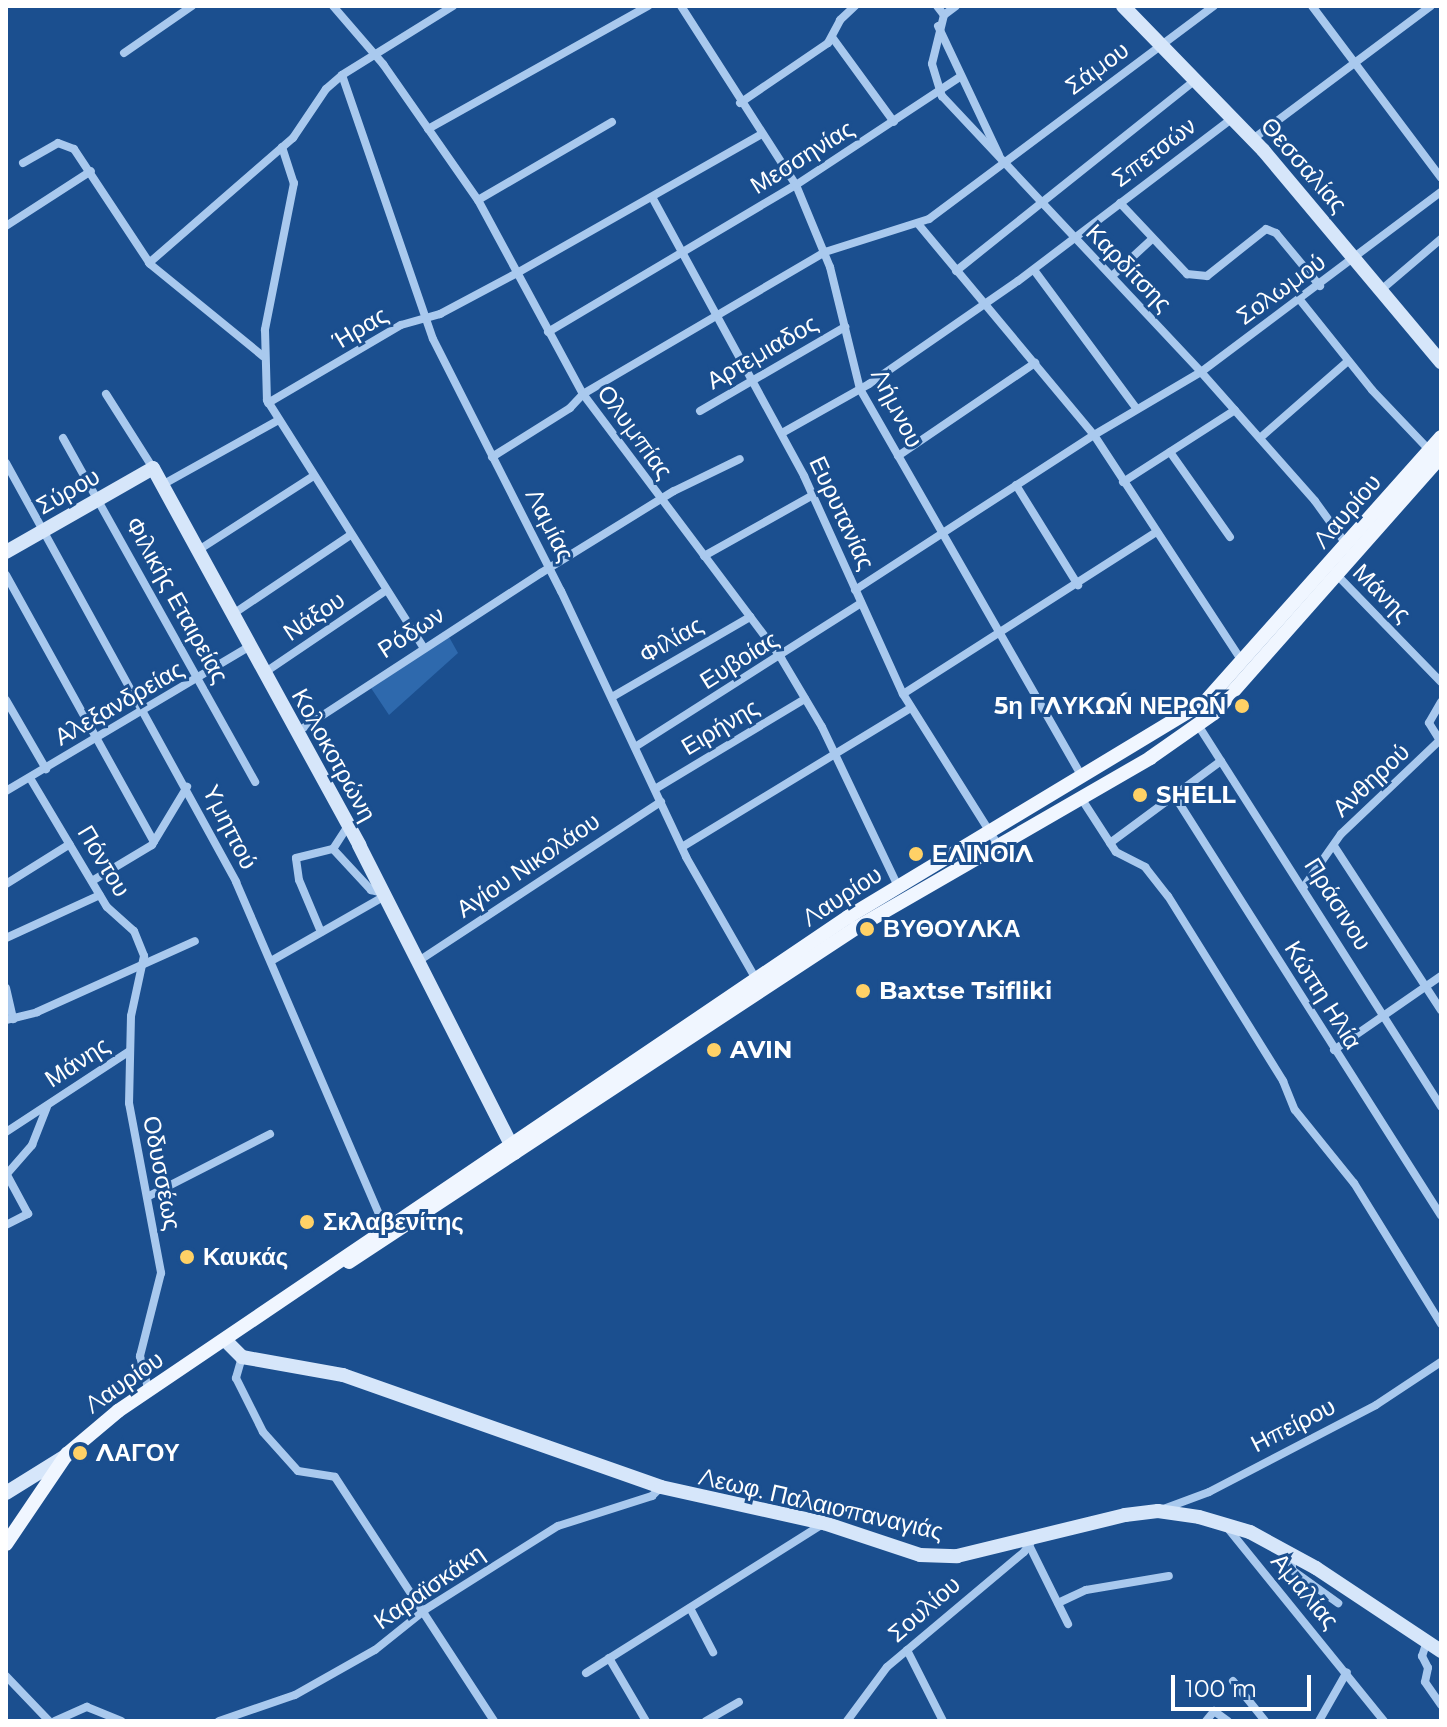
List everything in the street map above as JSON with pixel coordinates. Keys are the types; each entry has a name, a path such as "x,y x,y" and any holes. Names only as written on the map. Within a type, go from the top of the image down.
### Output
{"main road":[{"name":"Λαυρίου","path":"6,1544 67,1454 149,1391 300,1289 384,1226 513,1150 856,928 1081,798 1198,725 1232,697 1333,572 1435,454 1441,437"},
{"name":"Λαυρίου","path":"300,1289 393,1237 756,979 898,886 1190,714 1333,572 1347,545 1435,454"}],"street":[{"path":"124,53 192,6"},
{"name":"Ολυμπίας","path":"333,6 375,54 478,200 583,394 659,500 781,658 836,756 898,886"},
{"path":"149,263 282,147 342,75 453,6"},
{"path":"428,129 648,6"},
{"name":"Λήμνου","path":"681,6 760,135 796,185 825,252 860,389 1082,777"},
{"path":"740,103 832,37 840,20 855,6"},
{"path":"937,6 944,15"},
{"path":"939,91 932,60 938,26 944,15 956,6"},
{"name":"Θεσσαλίας","path":"1123,6 1253,139 1441,362"},
{"name":"Σάμου","path":"919,225 1214,6"},
{"path":"1312,6 1441,178"},
{"path":"1253,139 1431,6"},
{"path":"938,26 1003,163"},
{"path":"832,37 894,122"},
{"name":"Λαμίας","path":"342,75 426,319 612,697 682,847 756,979"},
{"name":"Μεσσηνίας","path":"548,332 796,185 960,77"},
{"path":"956,271 1195,80"},
{"name":"Καρδίτσης","path":"939,91 1040,204 1201,372 1260,438 1347,545"},
{"name":"Σπετσών","path":"782,433 860,389 1034,270 1233,118"},
{"path":"478,200 612,122"},
{"name":"Ήρας","path":"268,403 401,325 426,319 517,273 760,135"},
{"path":"23,163 65,143 91,171 149,263 263,356"},
{"path":"282,147 294,183 263,356 268,403 349,536 424,648"},
{"path":"6,226 91,171"},
{"name":"Σολωμού","path":"855,590 1094,435 1201,372 1356,259 1441,192"},
{"name":"Ευρυτανίας","path":"652,197 782,433 903,694 998,845"},
{"path":"1120,203 1182,271 1201,277 1261,232 1272,230 1320,286"},
{"path":"492,457 570,408 583,394 825,252 919,225 1094,435 1243,663"},
{"path":"1112,276 1152,239"},
{"path":"1381,290 1441,239"},
{"path":"1034,270 1137,409"},
{"path":"1300,300 1348,361 1435,454"},
{"name":"Αρτεμιαδος","path":"700,411 845,327"},
{"path":"1260,438 1348,361"},
{"path":"898,456 1035,363"},
{"name":"Κολοκοτρώνη","path":"106,394 153,468 348,826 513,1150"},
{"path":"1123,482 1235,410"},
{"path":"162,485 277,421"},
{"name":"Φιλικής Εταιρείας","path":"63,438 255,782"},
{"path":"1170,452 1230,537"},
{"name":"Ρόδων","path":"297,732 659,500 740,459"},
{"name":"Υμηττού","path":"7,465 187,787 271,961 384,1226"},
{"name":"Σύρου","path":"6,552 153,468"},
{"path":"197,551 312,477"},
{"path":"1016,485 1078,585"},
{"path":"704,556 813,495"},
{"path":"903,694 1002,634 1156,532"},
{"path":"233,614 349,536"},
{"name":"Μάνης","path":"1333,572 1441,682"},
{"path":"6,575 154,842"},
{"name":"Νάξου","path":"264,673 385,591"},
{"name":"Ευβοίας","path":"635,747 781,658 861,603"},
{"name":"Φιλίας","path":"612,697 750,617"},
{"name":"Αλεξανδρείας","path":"6,791 199,680 250,646"},
{"name":"Ειρήνης","path":"655,789 805,699"},
{"path":"6,700 46,769"},
{"path":"1440,741 1429,723 1441,702"},
{"path":"682,847 911,708"},
{"name":"Πράσινου","path":"1198,725 1441,1107"},
{"name":"Ανθηρού","path":"1303,888 1334,846 1440,741"},
{"path":"1110,843 1221,761"},
{"name":"Πόντου","path":"30,778 100,895 134,931 145,960"},
{"path":"92,881 154,842 187,787"},
{"name":"Κώττη Ηλία","path":"1174,795 1441,1215"},
{"path":"1081,798 1110,843 1124,858 1145,867 1168,896 1283,1081 1295,1110 1354,1183 1441,1324"},
{"name":"Αγίου Νικολάου","path":"417,962 661,802"},
{"path":"321,932 294,864 309,852 333,849 348,826"},
{"path":"6,884 70,844"},
{"path":"1334,846 1441,1010"},
{"path":"333,849 371,890 384,894"},
{"path":"271,961 384,894"},
{"path":"6,938 100,895"},
{"path":"6,988 9,1020 195,941"},
{"name":"Οδυσσέως","path":"145,960 133,1002 130,1051 132,1134 149,1196 161,1273 140,1356 149,1391"},
{"path":"1334,1050 1441,976"},
{"name":"Μάνης","path":"6,1132 130,1051"},
{"path":"6,1225 28,1214 6,1175 32,1145 47,1106"},
{"path":"149,1196 270,1134"},
{"path":"225,1340 242,1357 236,1378 263,1432 298,1471 335,1477 420,1613 494,1721"},
{"name":"Λεωφ. Παλαιοπαναγιάς","path":"242,1357 343,1375 661,1487 824,1523 908,1552 940,1557 1033,1541 1158,1511 1227,1524 1292,1555 1441,1651"},
{"name":"Ηπείρου","path":"1158,1511 1209,1492 1376,1405 1441,1362"},
{"path":"6,1493 67,1454"},
{"name":"Καραϊσκάκη","path":"224,1720 245,1718 295,1695 383,1645 420,1613 558,1526 652,1496 661,1487"},
{"path":"6,1493 35,1502"},
{"path":"586,1673 824,1523"},
{"name":"Αμαλίας","path":"1227,1524 1384,1721"},
{"path":"1033,1541 1068,1624"},
{"name":"Σουλίου","path":"847,1721 881,1674 1033,1541"},
{"path":"1292,1555 1292,1570 1338,1603"},
{"path":"1058,1603 1094,1588 1169,1576"},
{"path":"690,1608 713,1652"},
{"path":"1428,1641 1422,1656 1428,1673 1425,1682 1441,1705"},
{"path":"907,1650 943,1721"},
{"path":"609,1658 646,1721"},
{"path":"1319,1721 1347,1672"},
{"path":"6,1676 52,1721 87,1707 121,1721"},
{"path":"1233,1681 1265,1721"},
{"path":"706,1721 739,1702"},
{"path":"1206,1721 1214,1711 1228,1721"}],"shaded area":[{"path":"449,637 458,653 389,715 371,688"}],"place":[{"name":"5η ΓΛΥΚΏΝ ΝΕΡΏΝ","path":"1242,706"},
{"name":"SHELL","path":"1140,795"},
{"name":"ΕΛΙΝΟΙΛ","path":"916,854"},
{"name":"ΒΥΘΟΥΛΚΑ","path":"867,929"},
{"name":"Baxtse Tsifliki","path":"863,991"},
{"name":"AVIN","path":"714,1050"},
{"name":"Σκλαβενίτης","path":"307,1222"},
{"name":"Καυκάς","path":"187,1257"},
{"name":"ΛΑΓΟΥ","path":"80,1453"}]}
